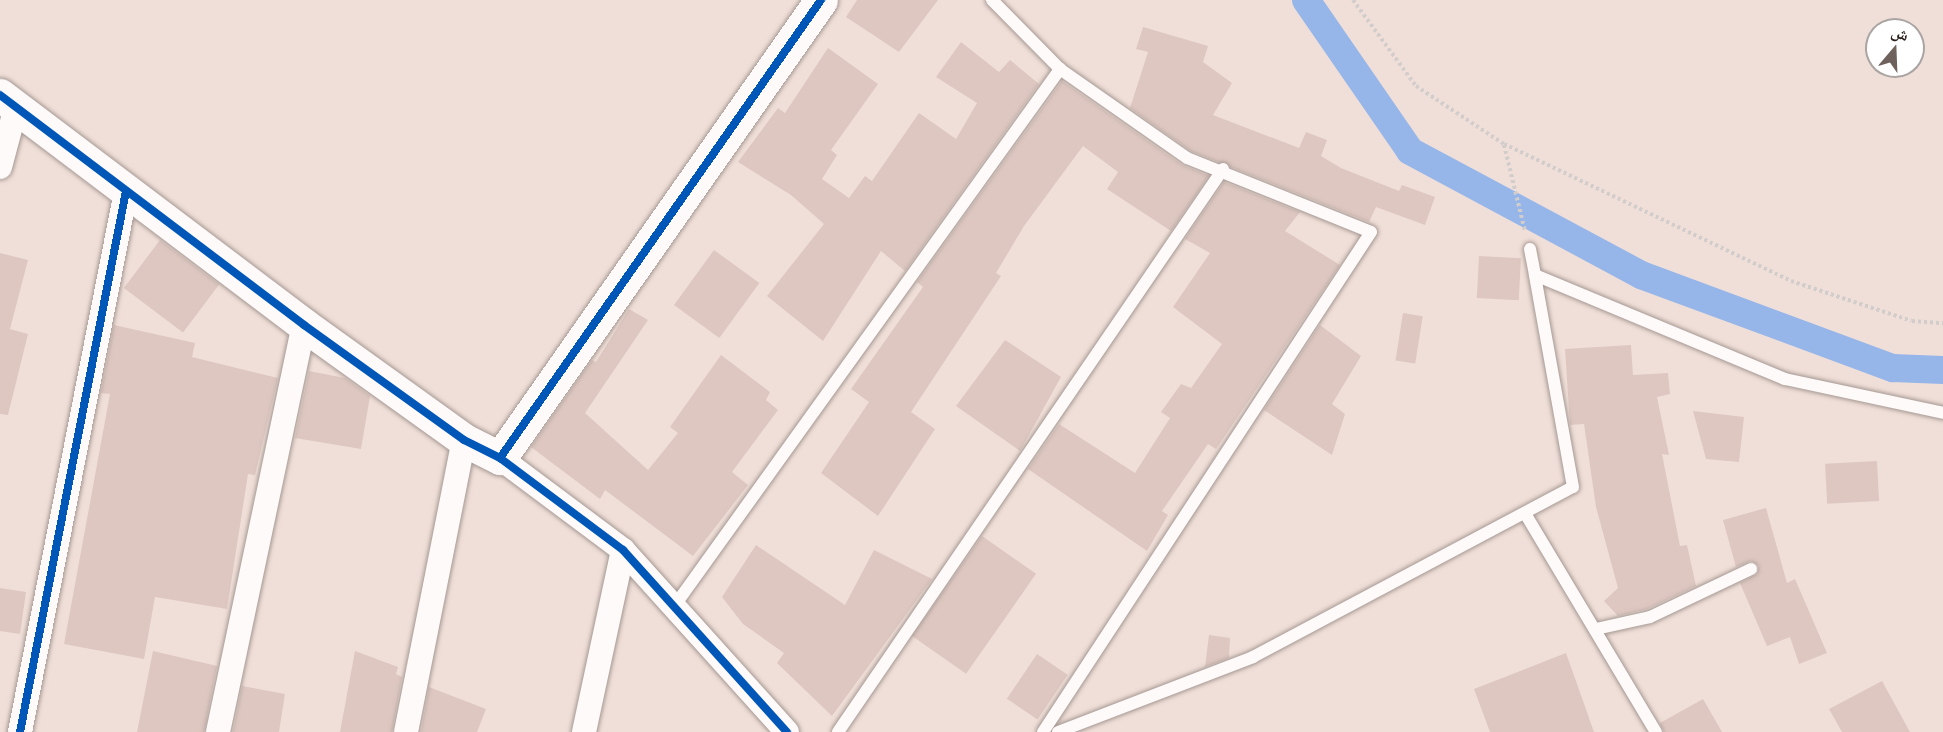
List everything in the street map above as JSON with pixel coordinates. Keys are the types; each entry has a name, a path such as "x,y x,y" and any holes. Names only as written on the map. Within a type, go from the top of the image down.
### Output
{"street":[{"path":"500,458 821,0"},
{"path":"8,101 304,325 464,440 500,458 623,550 787,732"},
{"path":"0,167 8,101"},
{"path":"20,732 126,190"},
{"path":"218,732 304,325"},
{"path":"406,732 464,440"},
{"path":"584,732 623,550"}],"lane":[{"path":"992,0 1060,69 1187,158 1223,169 1371,232 1043,732"},
{"path":"673,608 1060,69"},
{"path":"838,732 1223,169"},
{"path":"1058,732 1253,657 1526,515 1573,487 1530,249"},
{"path":"1535,275 1785,379 1943,413"},
{"path":"1526,515 1656,732"},
{"path":"1596,629 1650,617 1751,569"}],"path":[{"path":"1353,0 1416,86 1504,144 1791,281 1912,321 1943,323"},
{"path":"1504,144 1530,249"}],"building":[{"path":"857,0 938,0 899,52 846,17"},
{"path":"1143,27 1208,46 1203,62 1232,83 1213,115 1299,148 1306,132 1327,140 1321,156 1341,168 1399,191 1402,185 1435,197 1425,225 1376,207 1369,222 1191,151 1130,108 1148,52 1136,49"},
{"path":"961,42 999,72 1010,60 1039,84 905,271 881,251 823,341 767,296 824,224 791,195 738,162 778,108 785,113 828,48 878,84 831,150 837,155 822,179 849,198 865,176 872,181 919,113 956,139 977,103 936,77"},
{"path":"1062,81 1182,165 1209,176 1171,231 1107,189 1118,172 1083,146 1024,226 996,273 1001,276 911,412 935,429 878,516 821,473 869,402 851,389 923,287 917,282"},
{"path":"1224,182 1300,212 1285,231 1340,265 1216,449 1208,444 1162,511 1168,515 1147,551 1028,469 1059,424 1135,473 1170,418 1161,412 1181,384 1191,388 1222,344 1173,307 1210,253 1185,239"},
{"path":"160,240 219,285 183,332 124,288"},
{"path":"714,250 759,283 719,338 674,305"},
{"path":"0,253 28,260 10,329 28,334 8,415 0,414"},
{"path":"1479,256 1521,258 1519,300 1477,298"},
{"path":"629,309 648,320 585,413 648,470 678,433 670,427 721,355 770,392 766,400 778,410 732,472 748,485 693,556 605,490 600,499 531,447 592,360 596,362"},
{"path":"1403,313 1423,316 1415,364 1395,360"},
{"path":"114,325 195,343 192,357 278,378 255,475 248,474 227,609 155,597 144,659 64,644 110,394 101,393"},
{"path":"1320,325 1361,356 1332,404 1345,414 1332,455 1264,410"},
{"path":"1005,340 1061,377 1020,451 956,406"},
{"path":"1631,345 1633,375 1668,373 1670,394 1657,397 1669,455 1662,454 1680,546 1687,545 1696,586 1647,609 1618,616 1604,601 1618,588 1596,507 1584,424 1570,425 1565,349"},
{"path":"309,371 345,378 370,396 361,449 295,438"},
{"path":"1693,411 1744,417 1739,462 1706,459"},
{"path":"1877,461 1879,501 1827,504 1825,464"},
{"path":"1766,508 1787,583 1795,579 1827,653 1799,664 1790,637 1767,646 1740,583 1757,574 1759,566 1751,561 1736,567 1723,520"},
{"path":"982,536 1036,574 966,674 912,636"},
{"path":"756,545 845,605 874,550 932,579 832,716 777,663 784,653 743,624 722,597"},
{"path":"0,588 26,592 20,634 0,631"},
{"path":"1209,635 1230,638 1229,658 1205,667"},
{"path":"153,651 217,666 204,732 137,732"},
{"path":"355,651 398,667 396,674 402,677 392,732 340,732"},
{"path":"1566,653 1594,732 1490,732 1474,689"},
{"path":"1037,654 1068,675 1037,719 1007,699"},
{"path":"1882,681 1910,732 1842,732 1829,709"},
{"path":"242,686 285,694 279,732 233,732"},
{"path":"429,687 486,709 477,732 421,732"},
{"path":"1703,699 1722,732 1664,732 1660,723"}],"waterway":[{"path":"1306,0 1410,151 1641,275 1893,368 1943,370"}],"cycle path":[{"path":"500,458 821,0"},
{"path":"0,95 304,325 464,440 500,458 623,550 787,732"},
{"path":"20,732 126,191"}]}
